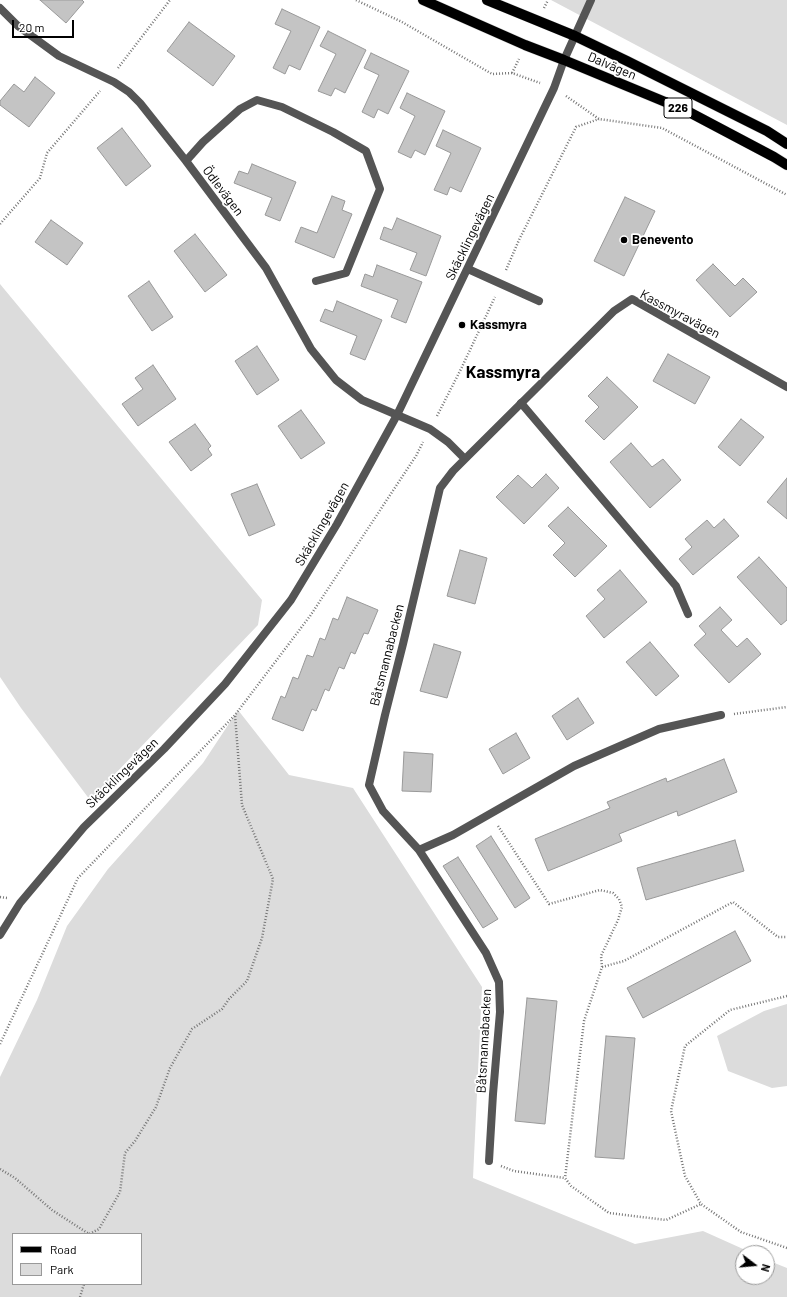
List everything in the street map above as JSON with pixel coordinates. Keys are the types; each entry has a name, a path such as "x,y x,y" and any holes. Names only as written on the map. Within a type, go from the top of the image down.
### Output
{"main road":[{"name":"Dalvägen","path":"423,0 525,45 687,111 787,165"},
{"name":"Dalvägen","path":"487,0 575,36 725,109 767,131 787,144"}],"street":[{"name":"Skäcklingevägen","path":"0,934 20,903 84,827 164,749 225,684 290,600 337,524 397,415 554,88 564,60 591,0"},
{"name":"Ödlevägen","path":"0,8 18,26 59,56 109,79 129,92 140,103 186,161 266,268 311,349 336,380 362,400 397,415"},
{"path":"186,161 203,142 240,109 257,100 282,107 366,151 380,189 346,273 316,281"},
{"path":"468,269 539,301"},
{"name":"Kassmyravägen","path":"465,458 614,311 632,299 787,387"},
{"path":"521,403 676,586 688,614"},
{"path":"397,415 430,429 448,442 465,458"},
{"name":"Båtsmannabacken","path":"465,458 440,488 369,785 383,811 419,850 486,954 499,982 500,1012 489,1161"},
{"path":"419,850 453,835 574,766 659,729 721,715"}],"path":[{"path":"0,224 40,178 47,153 109,79 170,0"},
{"path":"356,0 402,22 492,74 512,73 554,88 599,119 662,128 787,195"},
{"path":"721,715 787,707"},
{"path":"98,1233 120,1192 125,1153 135,1141 156,1108 170,1068 192,1029 222,1009 229,999 247,981 262,938 273,879 242,805 234,715"},
{"path":"490,814 549,904 600,890 613,893 619,899 622,907 618,920 601,956 602,967 584,1021 565,1178 571,1186 609,1213 666,1220 701,1204"},
{"path":"602,967 624,960 734,902 778,937 787,937"},
{"path":"787,996 730,1010 685,1046 671,1110 685,1176 701,1204 741,1232 787,1248"},
{"path":"489,1161 514,1171 565,1178"},
{"path":"0,1169 15,1178 52,1210 87,1233"},
{"path":"91,1233 99,1229"},
{"path":"80,1297 84,1285"}],"green space":[{"path":"551,0 787,0 787,125"},
{"path":"0,284 262,600 258,625 90,800 21,708 0,677"},
{"path":"238,710 289,775 353,788 482,987 473,1178 635,1244 703,1231 735,1245 735,1285 775,1285 775,1263 787,1268 787,1297 0,1297 0,1077 37,1000 67,926 108,869 203,763"},
{"path":"787,1004 787,1086 772,1088 728,1071 717,1036 764,1011"}],"building":[{"path":"40,0 82,0 84,2 66,23"},
{"path":"282,9 320,27 300,70 289,65 285,74 273,68 291,31 275,24"},
{"path":"189,22 235,56 213,86 167,51"},
{"path":"328,31 366,50 345,93 335,88 331,96 318,91 336,54 320,46"},
{"path":"371,53 409,71 388,114 378,109 374,118 362,112 379,75 364,68"},
{"path":"35,77 55,93 29,127 0,105 0,101 14,84 24,92"},
{"path":"407,93 445,111 425,155 415,150 411,158 398,152 415,116 400,108"},
{"path":"122,128 151,166 126,186 97,148"},
{"path":"443,130 481,148 461,192 450,187 447,195 434,190 451,153 436,146"},
{"path":"252,164 296,182 280,221 265,215 272,198 234,183 239,171 248,174"},
{"path":"332,196 345,201 342,210 352,214 334,258 295,242 301,227 317,233"},
{"path":"625,197 655,211 624,276 594,261"},
{"path":"397,218 441,236 426,276 410,270 417,253 380,239 384,227 392,230"},
{"path":"51,220 83,243 67,265 35,242"},
{"path":"195,234 227,275 205,292 174,251"},
{"path":"713,264 735,286 743,278 757,292 730,317 696,280"},
{"path":"377,265 422,282 406,323 391,317 398,300 361,286 365,274 373,277"},
{"path":"149,281 173,317 152,331 128,296"},
{"path":"337,301 382,320 365,360 350,354 357,336 320,321 325,309 333,312"},
{"path":"257,346 279,380 257,395 235,361"},
{"path":"668,354 710,377 695,404 653,381"},
{"path":"153,365 176,399 138,426 122,404 143,389 135,378"},
{"path":"607,377 638,407 604,440 585,421 599,407 588,396"},
{"path":"301,410 325,443 301,459 278,426"},
{"path":"741,419 764,437 740,466 718,447"},
{"path":"195,424 211,446 208,449 212,455 191,471 169,442"},
{"path":"631,443 652,467 663,459 681,480 650,508 610,462"},
{"path":"546,474 559,488 524,524 496,497 518,475 532,488"},
{"path":"787,478 787,519 767,502"},
{"path":"257,484 275,525 249,536 231,494"},
{"path":"568,507 607,546 575,577 553,555 565,543 548,526"},
{"path":"724,519 739,536 693,575 679,559 692,547 685,539 707,520 714,528"},
{"path":"460,550 487,558 475,604 447,596"},
{"path":"759,557 787,588 787,620 781,625 737,577"},
{"path":"620,570 647,602 604,638 586,616 605,599 597,590"},
{"path":"347,597 378,610 368,634 364,633 355,654 351,652 344,669 339,667 329,691 325,689 316,711 312,709 303,731 272,719 281,696 285,698 293,677 298,679 307,655 313,657 320,638 325,640 333,618 338,620"},
{"path":"720,607 732,620 721,630 737,647 747,638 761,654 729,683 694,645 706,634 699,626"},
{"path":"650,642 679,676 656,696 626,662"},
{"path":"434,644 461,652 447,698 420,691"},
{"path":"578,698 594,723 567,740 552,716"},
{"path":"516,733 530,758 503,774 489,749"},
{"path":"404,752 433,754 431,792 402,791"},
{"path":"724,759 737,792 678,816 677,811 619,834 622,841 548,871 535,839 610,808 607,802 666,778 667,782"},
{"path":"491,836 530,898 515,908 476,846"},
{"path":"735,840 744,871 646,900 637,868"},
{"path":"458,857 498,919 483,928 443,866"},
{"path":"735,931 751,961 643,1018 627,988"},
{"path":"527,998 557,1001 545,1124 515,1121"},
{"path":"606,1036 635,1038 624,1159 595,1157"}],"place":[{"name":"Benevento","path":"624,240"},
{"name":"Kassmyra","path":"462,325"}],"district":[{"name":"Kassmyra","path":"503,372"}]}
